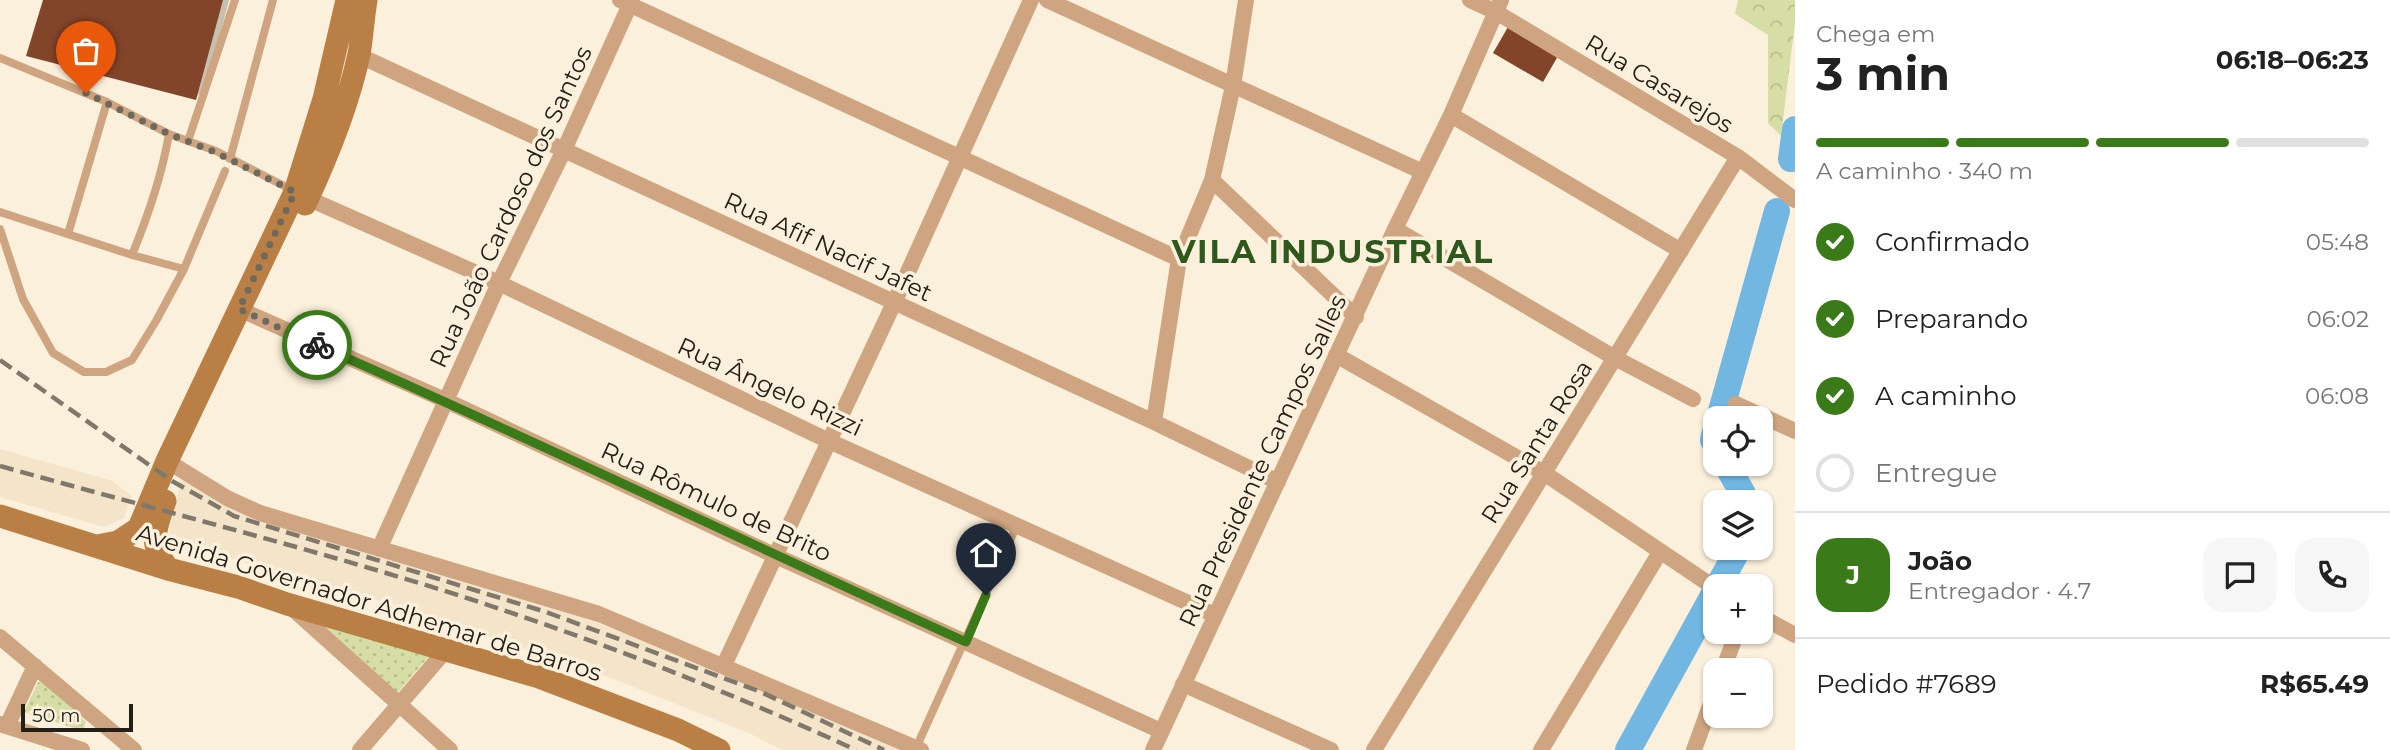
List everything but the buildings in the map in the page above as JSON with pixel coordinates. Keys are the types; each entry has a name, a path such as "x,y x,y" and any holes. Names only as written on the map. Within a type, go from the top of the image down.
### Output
{"main road":[{"path":"301,195 347,0"},
{"path":"94,546 118,542 139,528 173,464 301,195 328,153 358,55 366,0"},
{"path":"168,569 158,555 154,536 173,464"},
{"name":"Avenida Governador Adhemar de Barros","path":"0,516 168,569 539,677 678,730 719,750"}],"street":[{"path":"724,665 894,303 1031,0"},
{"path":"1047,0 1423,172"},
{"path":"1154,422 1179,259 1212,180 1233,86 1246,0"},
{"name":"Rua Casarejos","path":"1470,0 1498,6 1738,158 1794,198"},
{"path":"627,1 1179,259"},
{"name":"Rua João Cardoso dos Santos","path":"380,547 499,283 564,150 627,1"},
{"name":"Rua Presidente Campos Salles","path":"1153,750 1395,229 1451,115 1498,6"},
{"name":"Rua Afif Nacif Jafet","path":"358,55 1154,422 1278,482"},
{"path":"1451,115 1681,251"},
{"name":"Rua Santa Rosa","path":"1374,750 1738,158"},
{"path":"1212,180 1356,317"},
{"name":"Rua Ângelo Rizzi","path":"301,195 499,283 829,441 1215,615"},
{"path":"1395,229 1615,358 1693,399"},
{"name":"Rua Rômulo de Brito","path":"245,313 447,401 776,556 1161,731"},
{"path":"1336,355 1544,473 1703,580"},
{"path":"1736,404 1795,430"},
{"path":"173,464 227,498 260,513 599,614 918,749"},
{"path":"1541,750 1660,552"},
{"path":"287,604 450,750"},
{"path":"1773,622 1795,635"},
{"path":"0,637 134,750"},
{"path":"360,750 446,650"},
{"path":"35,666 3,725 82,750"},
{"path":"1183,684 1331,750"},
{"path":"1694,750 1703,725"}],"lane":[{"path":"188,141 235,0"},
{"path":"230,159 273,0"},
{"path":"0,58 107,102 301,195"},
{"path":"68,234 107,102"},
{"path":"132,255 145,222 169,134"},
{"path":"0,229 23,299 53,353 84,372 106,372 132,360 184,270 225,171"},
{"path":"0,212 184,270"},
{"path":"918,749 1017,525"}],"shaded area":[{"path":"0,449 113,481 131,496 124,518 104,527 0,497"},
{"path":"181,479 235,510 532,600 611,628 754,684 903,750 782,750 751,734 601,674 368,597 167,541"}],"green space":[{"path":"1738,0 1795,0 1795,23 1781,136 1768,123 1768,35 1735,14"},
{"path":"322,625 430,655 394,697"},
{"path":"38,682 47,683 86,722 83,731 24,712"}],"waterway":[{"path":"1791,159 1795,129"},
{"path":"1722,406 1777,211"},
{"path":"1733,476 1741,490"},
{"path":"1725,574 1732,560"},
{"path":"1628,750 1703,614"}],"railway":[{"path":"0,360 172,481 234,516 546,612 761,692 884,750"},
{"path":"0,466 295,547 470,599 665,669 856,750"}],"way so far":[{"path":"86,93 295,192 239,309 317,345"}],"district":[{"name":"VILA INDUSTRIAL","path":"1333,252"}],"route":[{"path":"317,345 447,401 966,642 986,595"}]}
